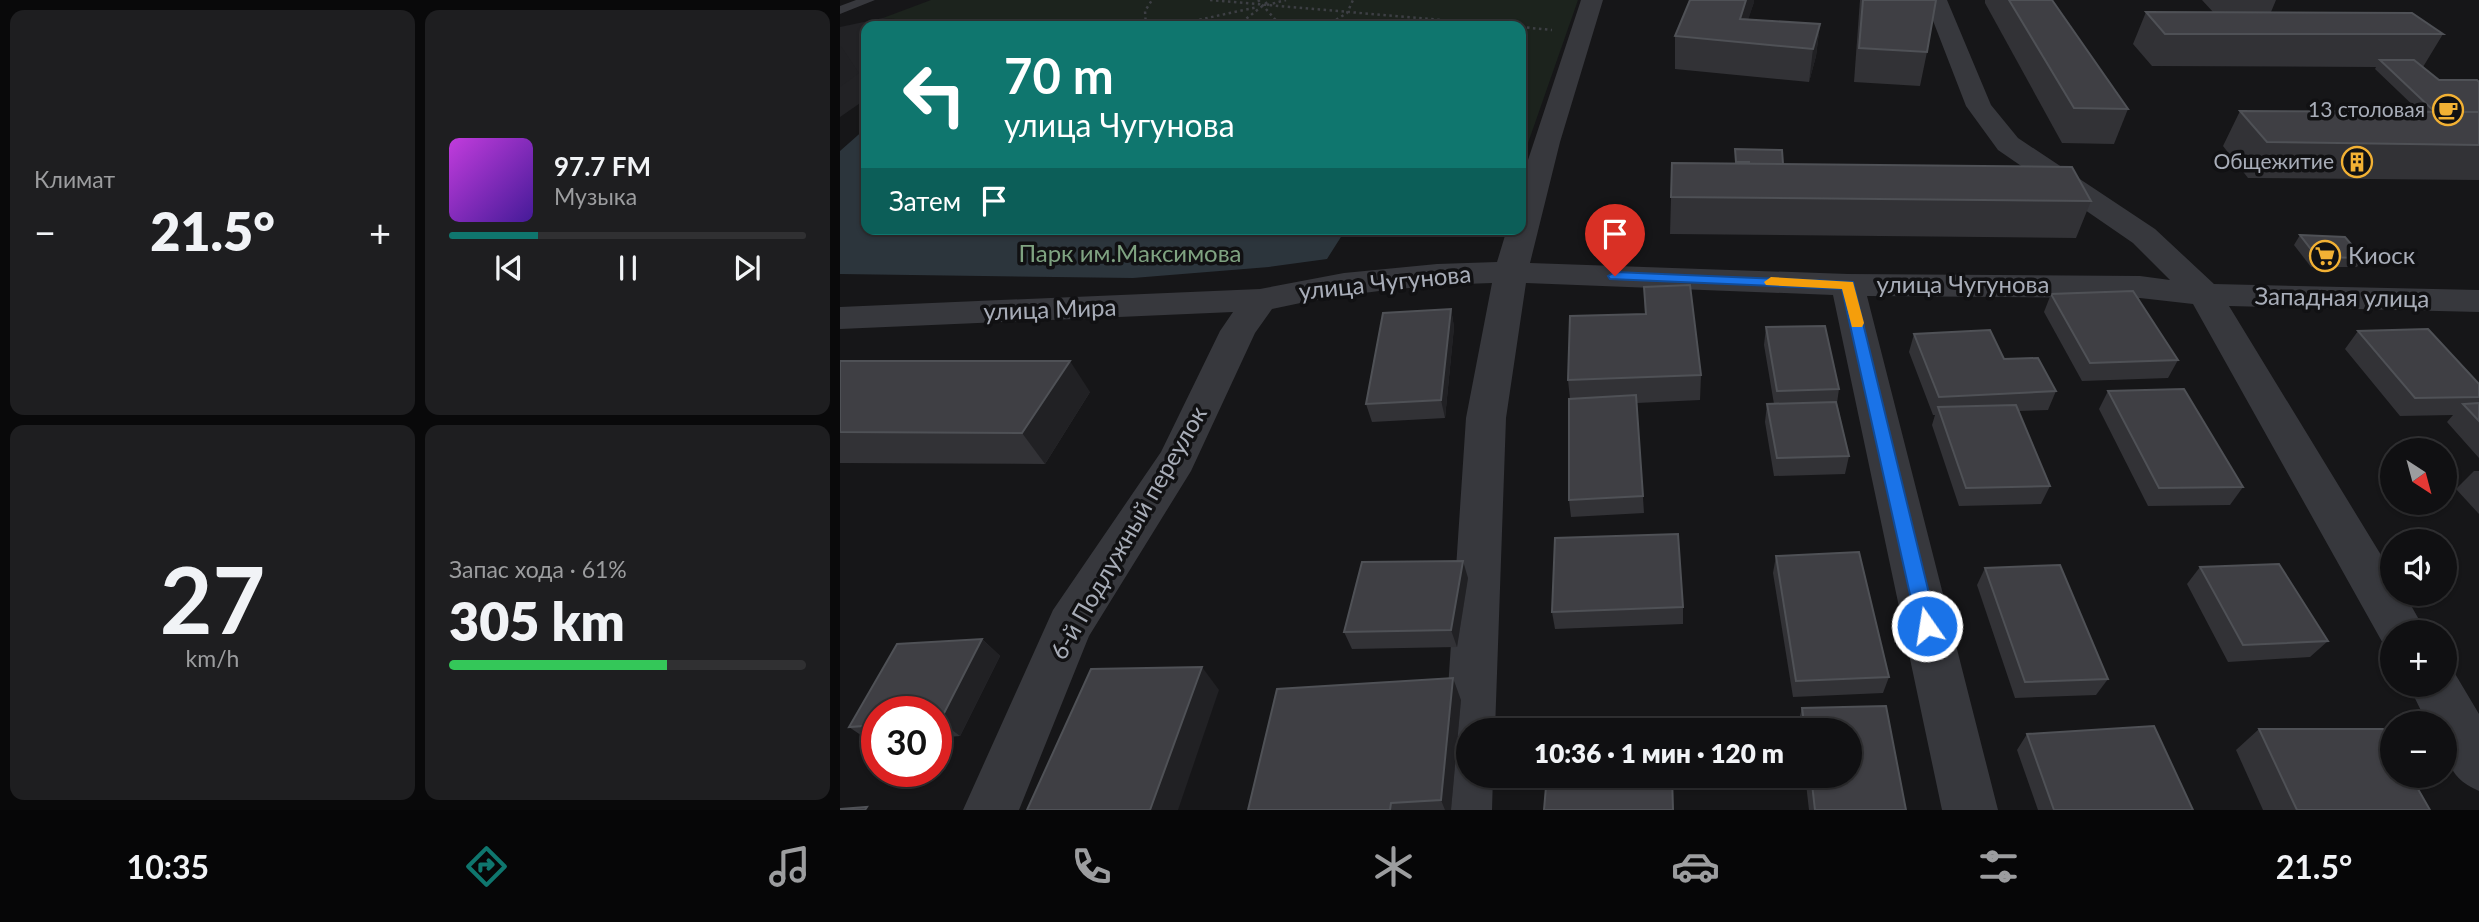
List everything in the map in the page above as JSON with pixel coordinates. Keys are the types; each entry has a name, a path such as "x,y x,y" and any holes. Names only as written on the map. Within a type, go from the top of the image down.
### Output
{"street":[{"path":"1526,216 1546,142 1592,0"},
{"path":"1936,0 1979,106 2008,144 2144,236 2205,295 2395,620"},
{"path":"1470,718 1486,418 1511,272 1521,235"},
{"name":"улица Чугунова","path":"1260,300 1344,283 1437,274 1511,272 1848,285 2140,287 2205,295"},
{"path":"1848,285 1970,810"},
{"name":"Западная улица","path":"2205,295 2479,300"},
{"name":"улица Мира","path":"840,318 1260,300"},
{"name":"6-й Подлужный переулок","path":"991,810 1070,625 1177,460 1238,331 1260,300"},
{"path":"2440,697 2479,764"},
{"path":"1464,810 1465,788"}],"lane":[{"path":"840,10 869,0"}],"path":[{"path":"1146,21 1145,11 1152,0"},
{"path":"1210,0 1448,21"},
{"path":"1258,0 1277,21"},
{"path":"1244,21 1270,0"},
{"path":"1194,21 1286,0"},
{"path":"1334,21 1347,13 1353,0"}],"shaded area":[{"path":"931,0 1578,0 1526,149 1526,21 918,21 883,18"},
{"path":"883,18 918,21 869,21"},
{"path":"861,23 861,102 840,117 840,27"},
{"name":"Парк им.Максимова","path":"861,132 861,235 1342,235 1327,259 1269,267 1133,278 840,274 840,151"}],"building":[{"path":"1690,0 1746,0 1740,19 1820,24 1813,49 1675,36"},
{"path":"1863,0 1936,0 1927,52 1859,48"},
{"path":"2009,0 2052,0 2128,109 2074,108"},
{"path":"2146,12 2412,13 2443,34 2165,34"},
{"path":"2380,60 2414,60 2439,80 2477,80 2479,112 2435,112"},
{"path":"2240,111 2479,112 2479,145 2267,142"},
{"path":"1735,149 1782,150 1783,164 1736,162"},
{"path":"1672,163 2072,167 2091,201 1671,197"},
{"path":"2300,235 2345,237 2363,258 2317,257"},
{"path":"1690,285 1701,375 1568,380 1570,316 1646,314 1644,287"},
{"path":"2133,291 2178,360 2090,363 2051,294"},
{"path":"1451,309 1441,400 1366,404 1383,313"},
{"path":"1825,326 1839,389 1777,391 1766,327"},
{"path":"2428,329 2479,384 2479,397 2415,398 2358,331"},
{"path":"1990,330 2004,359 2038,358 2056,391 1939,397 1914,334"},
{"path":"840,361 1070,361 1022,433 840,432"},
{"path":"2184,389 2243,487 2159,488 2108,391"},
{"path":"1636,395 1643,496 1569,500 1569,399"},
{"path":"1836,402 1849,456 1777,458 1767,404"},
{"path":"2479,403 2479,421 2463,404"},
{"path":"2016,405 2050,486 1966,488 1938,407"},
{"path":"1678,534 1683,607 1552,612 1555,538"},
{"path":"1859,552 1889,677 1796,681 1776,556"},
{"path":"1463,561 1451,630 1344,632 1362,562"},
{"path":"2279,564 2328,641 2243,645 2200,567"},
{"path":"2060,565 2108,679 2025,682 1985,568"},
{"path":"982,639 952,698 867,696 897,644"},
{"path":"1202,667 1150,810 1027,810 1091,669"},
{"path":"1453,678 1441,800 1391,803 1390,810 1248,810 1277,689"},
{"path":"861,706 861,726 849,727"},
{"path":"1886,706 1906,810 1815,810 1812,788 1862,788 1862,718 1803,718 1802,708"},
{"path":"2154,726 2193,810 2054,810 2027,734"},
{"path":"2259,729 2380,729 2380,788 2417,788 2430,810 2297,810"},
{"path":"1546,788 1672,788 1673,810 1544,810"},
{"path":"867,807 865,810 840,810 840,809"}],"slow traffic":[{"path":"1771,282 1848,285 1857,323"}],"place":[{"name":"13 столовая","path":"2448,110"},
{"name":"Общежитие","path":"2357,162"},
{"name":"Киоск","path":"2325,256"}],"route":[{"path":"1615,276 1848,285 1927,626"}]}
